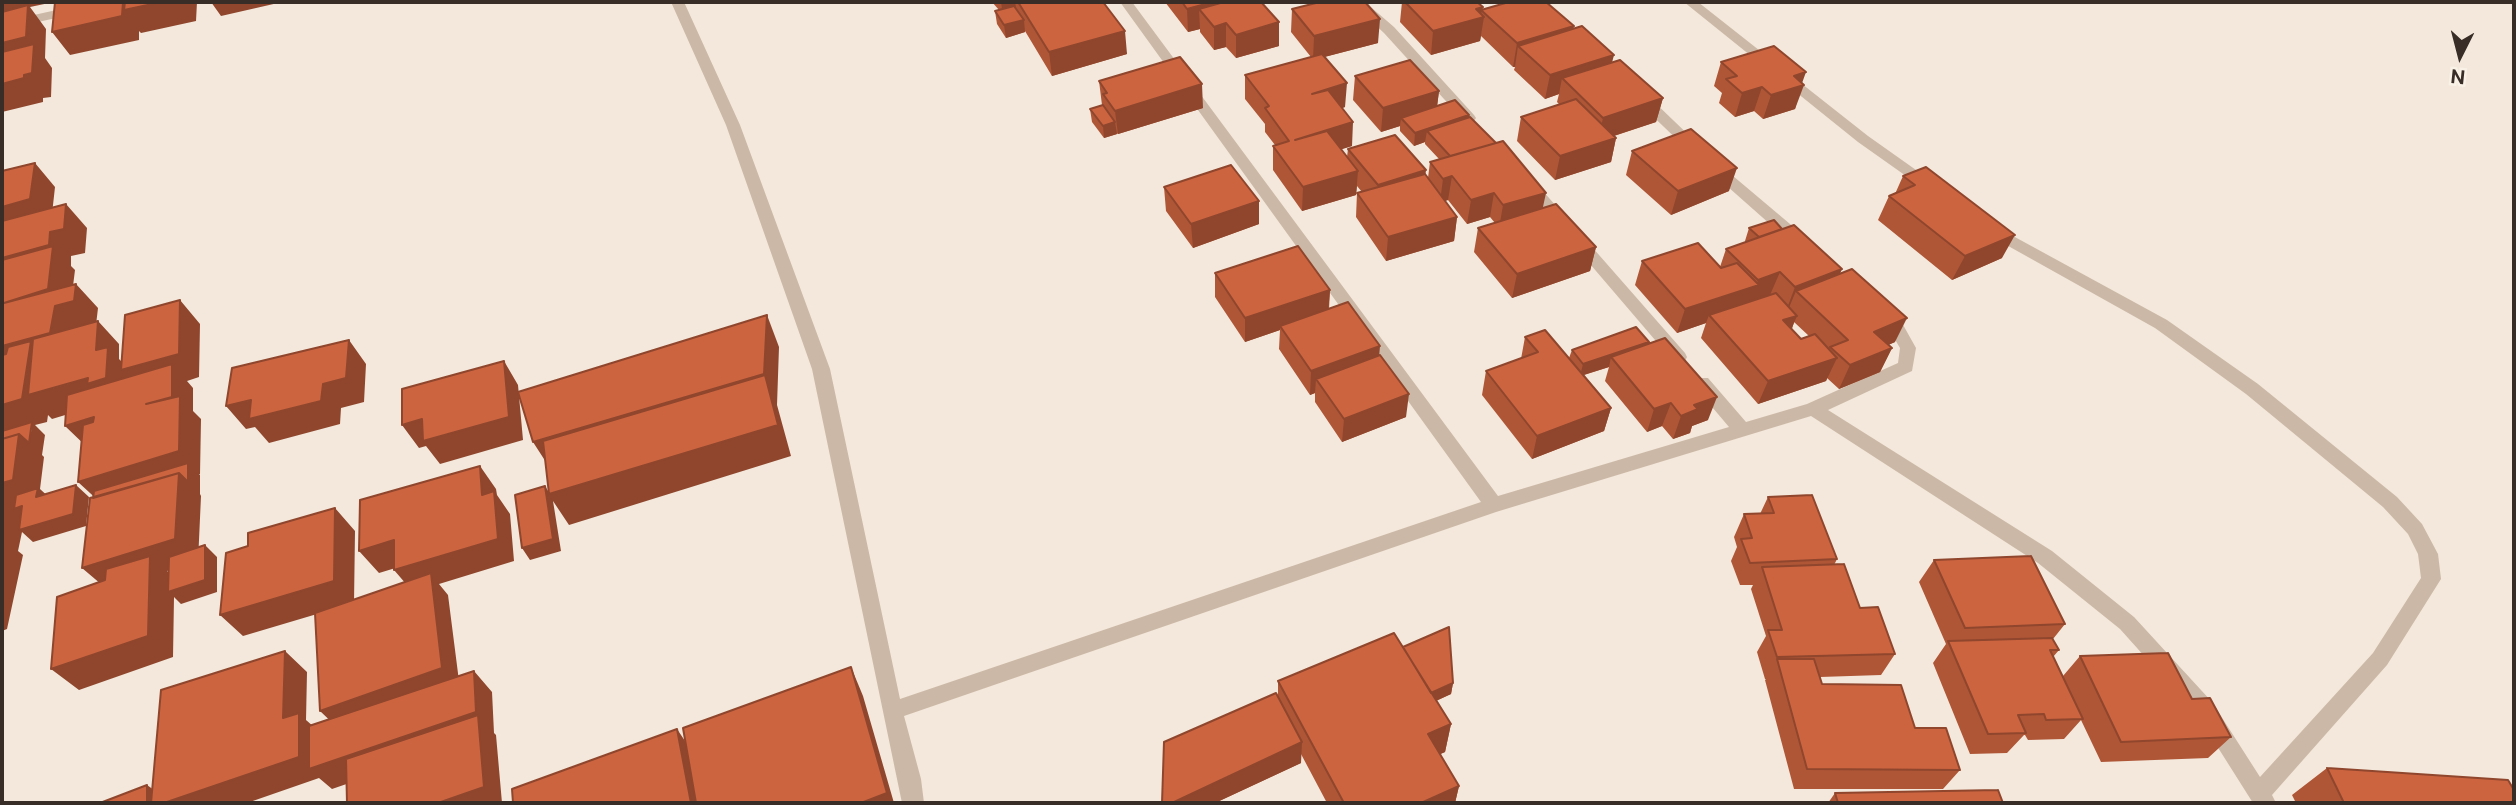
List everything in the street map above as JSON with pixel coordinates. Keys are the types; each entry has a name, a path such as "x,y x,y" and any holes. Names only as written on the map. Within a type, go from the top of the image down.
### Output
{"street":[{"path":"2,26 110,2"},
{"path":"677,2 733,125 821,369 913,803"},
{"path":"1126,2 1494,505"},
{"path":"1357,2 1389,30 1482,132"},
{"path":"1690,2 1863,139 1937,192"},
{"path":"1632,88 1701,155 1815,254"},
{"path":"1518,172 1743,431"},
{"path":"1813,409 2045,557 2127,624 2205,709 2262,798 2380,659 2431,579 2428,554 2415,529 2390,502 2252,389 2161,324 2025,251 1980,223"},
{"path":"892,711 1494,505 1813,409 1906,367 1908,348 1896,327 1866,299"}],"building":[{"path":"55,2 123,2 122,16 52,32"},
{"path":"125,2 162,2 124,10"},
{"path":"1018,2 1103,2 1125,31 1049,52"},
{"path":"1182,2 1213,2 1187,9"},
{"path":"1224,2 1261,2 1279,22 1236,35 1226,23 1214,27 1199,9"},
{"path":"1320,2 1365,2 1380,19 1314,36 1292,9"},
{"path":"1405,2 1477,2 1483,7 1476,9 1484,17 1433,31"},
{"path":"1509,2 1546,2 1574,26 1517,43 1481,10"},
{"path":"28,5 26,37 2,43 2,12"},
{"path":"1014,6 1024,20 1004,25 995,11"},
{"path":"1582,26 1614,55 1550,75 1518,46"},
{"path":"34,44 32,73 2,84 2,52"},
{"path":"1774,46 1806,72 1794,76 1804,85 1771,95 1762,87 1742,93 1726,79 1737,76 1721,62"},
{"path":"1322,54 1347,83 1312,94 1328,90 1353,122 1295,140 1327,131 1358,171 1303,187 1273,146 1289,141 1265,108 1269,106 1245,75"},
{"path":"1180,57 1202,84 1115,111 1103,94 1107,93 1099,81"},
{"path":"1410,60 1439,91 1383,108 1355,76"},
{"path":"1620,60 1663,98 1603,118 1562,78"},
{"path":"1576,99 1616,138 1560,156 1521,117"},
{"path":"1455,100 1469,115 1415,133 1401,118"},
{"path":"1103,105 1115,122 1103,126 1090,109"},
{"path":"1470,117 1496,143 1450,156 1427,131"},
{"path":"1691,129 1737,168 1678,191 1632,151"},
{"path":"1395,135 1426,170 1378,185 1348,149"},
{"path":"1503,141 1546,193 1503,205 1494,193 1471,200 1452,176 1443,179 1430,162"},
{"path":"35,163 30,199 2,207 2,171"},
{"path":"1231,165 1259,201 1191,224 1164,187"},
{"path":"1926,167 2015,235 1965,256 1889,196 1915,185 1903,176"},
{"path":"1425,174 1457,217 1388,237 1357,193"},
{"path":"66,204 64,229 50,232 49,245 2,258 2,221"},
{"path":"1556,204 1596,247 1517,274 1478,228"},
{"path":"1774,220 1782,229 1759,237 1749,228"},
{"path":"1794,225 1842,269 1795,287 1780,272 1758,280 1726,249"},
{"path":"1698,243 1721,268 1737,263 1759,285 1685,309 1642,261"},
{"path":"53,246 48,289 4,303 76,284 74,301 55,306 50,333 2,346 2,260"},
{"path":"1298,246 1330,290 1245,318 1215,273"},
{"path":"1852,269 1907,318 1874,332 1892,348 1850,365 1830,347 1848,340 1796,291"},
{"path":"1776,293 1797,316 1783,320 1801,339 1815,334 1837,358 1768,381 1709,315"},
{"path":"180,300 179,354 121,370 125,315"},
{"path":"1348,302 1380,346 1311,371 1280,326"},
{"path":"767,315 764,374 533,442 518,392"},
{"path":"98,321 96,350 108,347 106,378 87,384 88,378 28,395 33,339"},
{"path":"1636,327 1649,342 1583,364 1572,350"},
{"path":"1545,330 1611,408 1537,436 1486,371 1538,352 1525,337"},
{"path":"1665,338 1717,397 1694,405 1698,409 1681,416 1671,403 1654,409 1611,357"},
{"path":"349,340 346,378 323,384 321,401 249,419 251,400 226,406 232,368"},
{"path":"31,341 22,399 2,405 2,355 6,354 8,347"},
{"path":"1380,355 1409,394 1344,419 1316,379"},
{"path":"504,361 509,417 423,441 422,419 402,425 402,389"},
{"path":"172,364 172,397 146,404 180,396 179,451 78,482 83,425 93,422 94,417 65,426 67,395"},
{"path":"765,375 778,425 549,494 543,441"},
{"path":"32,422 29,443 19,434 2,439 2,431"},
{"path":"19,434 13,480 2,483 2,439"},
{"path":"188,463 188,482 179,473 93,498 94,491"},
{"path":"480,466 482,495 494,491 498,539 394,570 394,540 359,551 360,500"},
{"path":"179,473 175,539 82,568 90,498"},
{"path":"76,485 73,514 19,530 22,506 14,509 16,495 38,488 36,497"},
{"path":"545,486 553,539 522,548 515,495"},
{"path":"1812,495 1837,559 1750,563 1741,539 1752,538 1744,514 1774,513 1768,497"},
{"path":"335,508 334,581 220,615 226,553 248,546 248,533"},
{"path":"205,545 205,580 168,592 169,557"},
{"path":"150,556 148,636 51,669 57,597 105,580 106,569"},
{"path":"2031,556 2065,624 1965,628 1934,560"},
{"path":"1844,564 1860,608 1878,607 1895,654 1777,657 1768,630 1782,630 1762,567"},
{"path":"431,573 442,668 320,711 315,613"},
{"path":"1449,627 1453,683 1431,693 1403,647"},
{"path":"1394,633 1451,724 1428,734 1459,786 1421,803 1344,803 1278,681"},
{"path":"2052,638 2059,650 2050,650 2083,719 2046,720 2044,714 2018,715 2026,733 1988,734 1948,641"},
{"path":"285,651 283,718 299,713 299,757 164,803 151,803 161,690"},
{"path":"2168,653 2192,699 2210,698 2231,737 2121,742 2080,656"},
{"path":"1777,659 1814,659 1822,684 1901,685 1915,728 1946,728 1960,770 1807,769"},
{"path":"851,667 887,793 861,803 696,803 683,728"},
{"path":"474,671 476,712 309,769 309,726"},
{"path":"1276,693 1302,742 1172,803 1162,803 1164,742"},
{"path":"478,715 484,787 438,803 347,803 346,759"},
{"path":"677,729 691,803 513,803 512,789"},
{"path":"2327,768 2508,780 2514,790 2514,803 2344,803"},
{"path":"147,785 147,803 100,803"},
{"path":"1998,790 2003,803 1838,803 1835,793"}]}
